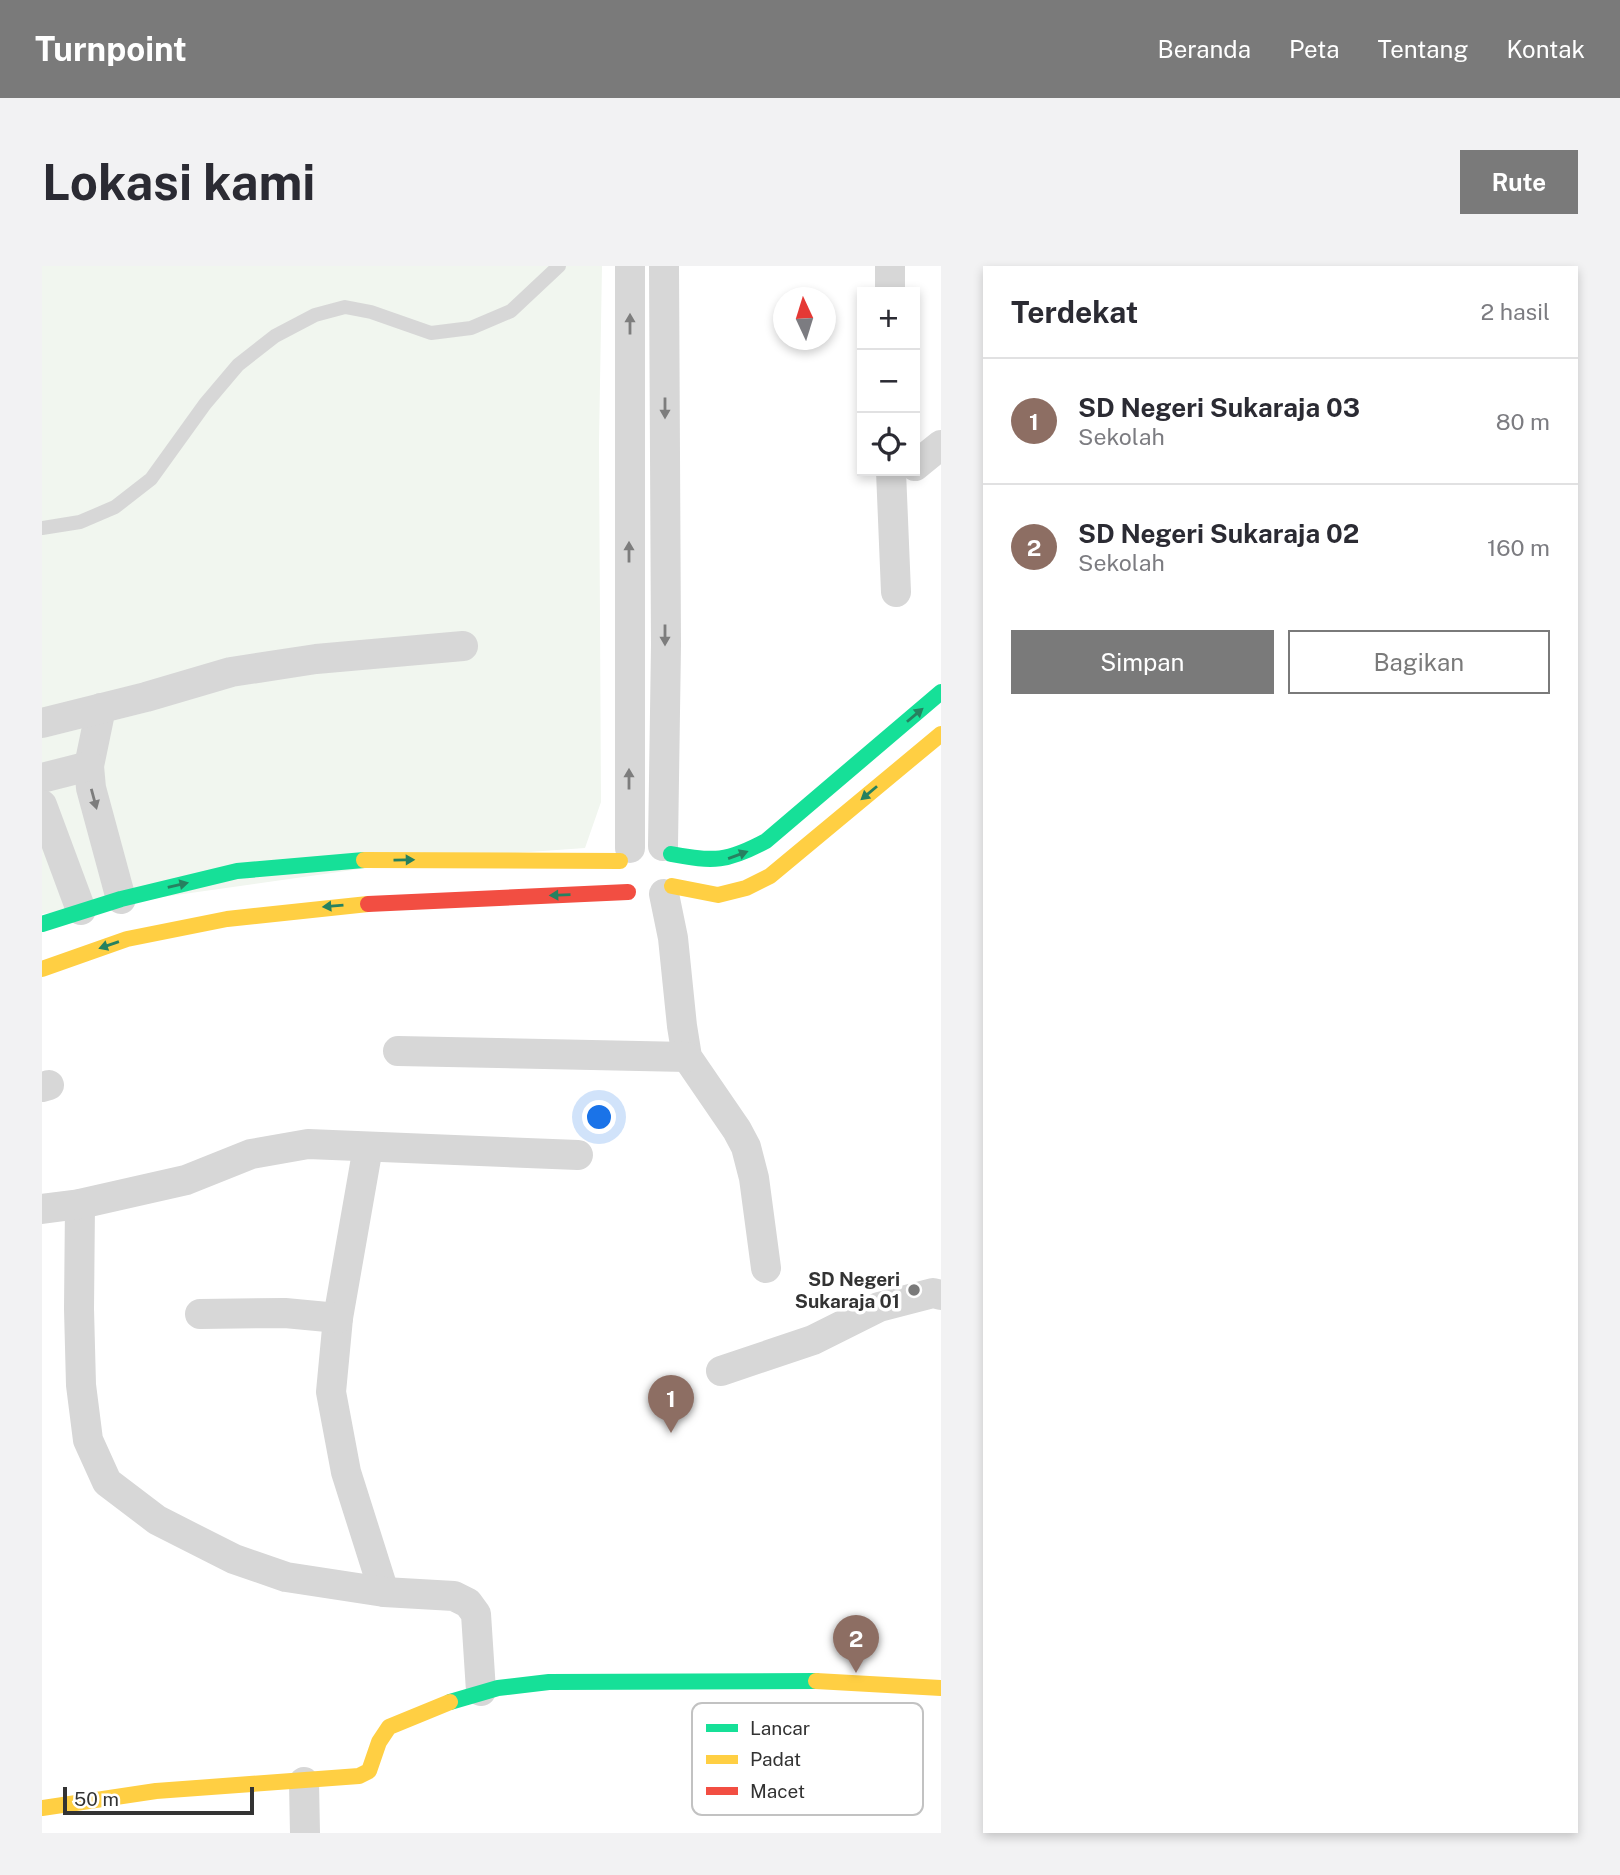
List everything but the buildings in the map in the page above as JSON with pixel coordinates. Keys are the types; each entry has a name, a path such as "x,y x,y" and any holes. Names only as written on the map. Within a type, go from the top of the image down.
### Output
{"street":[{"path":"630,266 625,855 620,878 651,894 673,938 687,1057 746,1147 754,1178 766,1268"},
{"path":"651,894 677,870 667,850 664,266"},
{"path":"890,266 890,287"},
{"path":"920,462 941,444"},
{"path":"896,592 897,476"},
{"path":"42,723 231,672 316,659 463,646"},
{"path":"42,924 80,910 237,871 356,860 625,855 646,842 713,862 738,857 766,841 941,692"},
{"path":"101,708 89,766 90,788 121,899"},
{"path":"42,969 127,939 227,919 332,906 443,899 718,895 746,888 770,876 941,734"},
{"path":"42,778 89,766"},
{"path":"42,805 80,910"},
{"path":"398,1051 687,1057"},
{"path":"42,1209 80,1204 186,1180 251,1154 307,1144 578,1155"},
{"path":"368,1147 338,1318 331,1392 346,1472 384,1592"},
{"path":"80,1204 81,1385 88,1440 107,1482 157,1520 234,1559 286,1577 384,1592 454,1596 468,1603 476,1614 481,1691"},
{"path":"721,1371 813,1340 879,1307 933,1293 941,1295"},
{"path":"200,1314 285,1313 338,1318"},
{"path":"42,1808 156,1791 359,1776 369,1771 377,1746 391,1726 454,1699 515,1684 793,1680 941,1688"},
{"path":"304,1782 305,1833"}],"lane":[{"path":"42,528 80,522 115,508 151,479 205,404 238,365 275,336 315,314 345,306 431,332 471,328 511,311 559,266"}],"shaded area":[{"path":"42,266 602,266 599,442 601,802 585,848 430,859 42,914"}],"traffic: fast":[{"path":"671,854 720,858 741,853 766,841 941,692"},
{"path":"42,924 121,899 237,871 364,860"},
{"path":"450,1702 498,1688 549,1682 816,1681"}],"traffic: slow":[{"path":"672,886 718,895 746,888 770,876 941,734"},
{"path":"364,860 620,861"},
{"path":"42,969 127,939 227,919 368,904"},
{"path":"816,1681 941,1688"},
{"path":"42,1808 156,1791 359,1776 369,1771 379,1742 389,1727 450,1702"}],"traffic: jam":[{"path":"368,904 628,892"}],"place":[{"name":"SD Negeri Sukaraja 01","path":"914,1290"},
{"name":"SD Negeri Sukaraja 03","path":"671,1433"},
{"name":"SD Negeri Sukaraja 02","path":"856,1673"}]}
